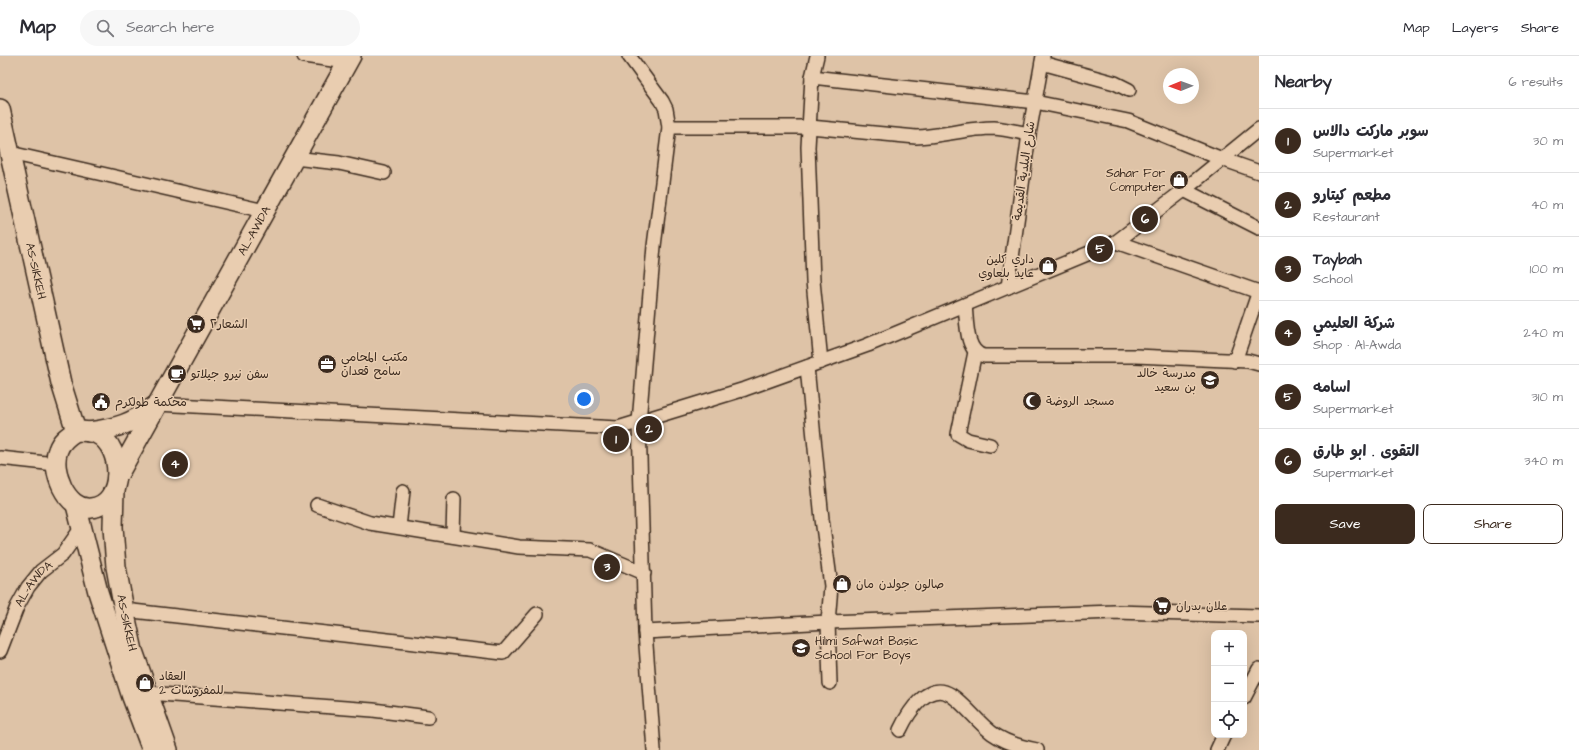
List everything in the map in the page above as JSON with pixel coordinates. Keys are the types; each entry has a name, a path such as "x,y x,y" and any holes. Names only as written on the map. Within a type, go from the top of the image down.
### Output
{"street":[{"path":"304,56 349,59"},
{"path":"630,56 662,101 666,109 669,127 654,246 639,422 645,632 654,750"},
{"path":"817,56 812,77 808,147 813,273 821,362"},
{"name":"AL-AWDA","path":"116,484 157,404 349,59"},
{"path":"1043,59 1115,83 1129,90"},
{"name":"شارع البلدية القديمة","path":"1008,287 1029,134 1043,59"},
{"path":"812,77 1035,102 1128,121 1222,159 1259,172"},
{"name":"AS-SIKKEH","path":"0,109 61,384 83,431"},
{"path":"669,127 810,127 901,137 931,136 957,131 995,128 1029,134"},
{"path":"83,431 97,434 106,440 117,465 116,484 104,503 90,508 76,506 67,496 57,474 55,464 57,452 62,441 83,431 108,429 125,425 136,420 157,404 618,428 745,388 868,345 1116,242 1258,132"},
{"path":"10,153 264,211"},
{"path":"294,158 339,163 384,173"},
{"path":"1184,190 1259,228"},
{"path":"1116,242 1259,292 1235,361"},
{"path":"965,305 970,345 975,352 984,356 1136,356 1235,361 1259,364"},
{"path":"975,352 958,434 968,440 990,445"},
{"path":"807,367 822,519 831,586 828,622 830,683"},
{"path":"0,458 55,464"},
{"name":"AS-SIKKEH","path":"116,484 113,526 114,550 124,610 133,651 168,750"},
{"path":"399,527 403,491"},
{"path":"453,536 454,499"},
{"name":"AS-SIKKEH","path":"76,506 98,592 132,697 152,750"},
{"path":"318,506 370,523 519,547 590,550 644,573"},
{"name":"AL-AWDA","path":"0,651 17,607 28,586 41,571 63,554 82,527"},
{"path":"124,610 503,653 536,614"},
{"path":"645,632 828,622 1115,612 1259,616"},
{"path":"1247,692 1259,669"},
{"path":"900,730 907,716 924,697 935,692 942,692 953,697 985,727 1001,739 1021,747 1037,750"},
{"path":"147,693 373,710 428,717"},
{"path":"1217,750 1223,738"}],"place":[{"name":"Sahar For Computer","path":"1179,180"},
{"name":"التقوى . ابو طارق","path":"1145,219"},
{"name":"اسامه","path":"1100,249"},
{"name":"داري كلين عايد بلعاوي","path":"1048,266"},
{"name":"الشعار٢","path":"196,324"},
{"name":"مكتب المحامي سامح قعدان","path":"327,364"},
{"name":"سفن نيرو جيلاتو","path":"177,374"},
{"name":"مدرسة خالد بن سعيد","path":"1210,380"},
{"name":"مسجد الروضة","path":"1032,401"},
{"name":"محكمة طولكرم","path":"101,402"},
{"name":"مطعم كيتارو","path":"649,429"},
{"name":"سوبر ماركت دالاس","path":"616,439"},
{"name":"شركة العليمي","path":"175,464"},
{"name":"Taybah","path":"607,567"},
{"name":"صالون جولدن مان","path":"842,584"},
{"name":"علان بدران","path":"1162,606"},
{"name":"Hilmi Safwat Basic School For Boys","path":"801,648"},
{"name":"العقاد للمفروشات 2","path":"145,683"}]}
